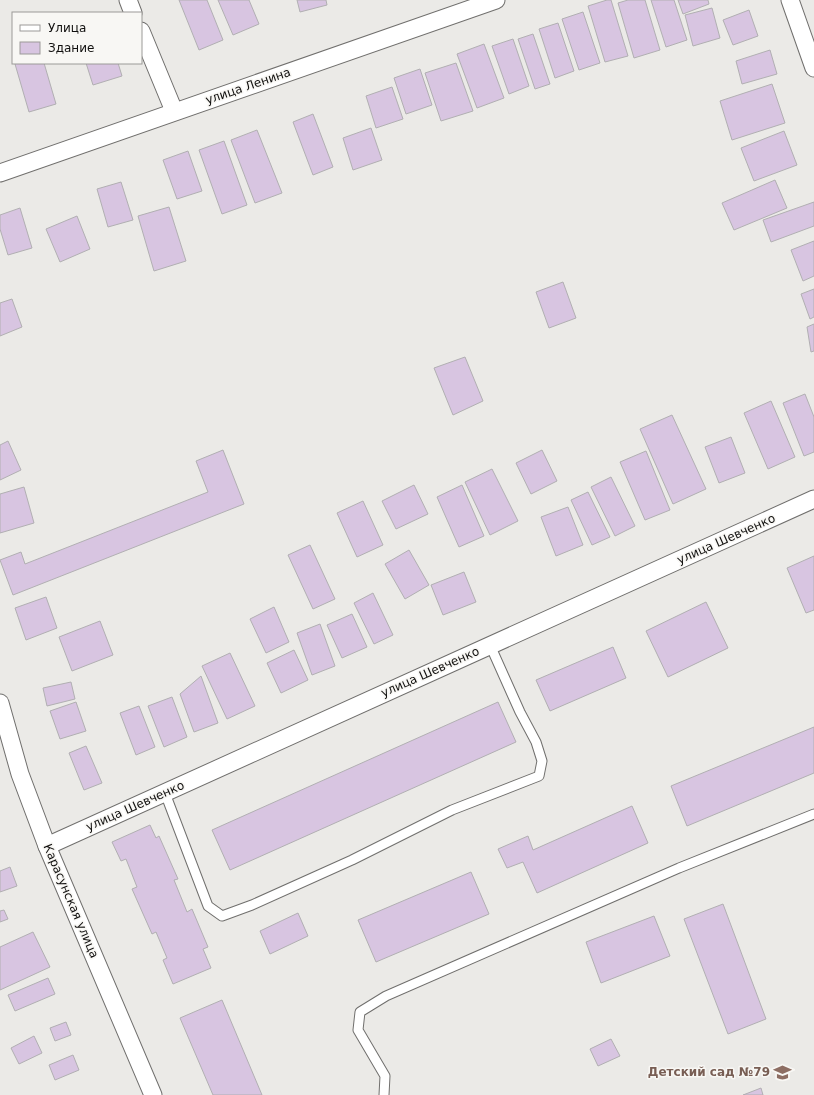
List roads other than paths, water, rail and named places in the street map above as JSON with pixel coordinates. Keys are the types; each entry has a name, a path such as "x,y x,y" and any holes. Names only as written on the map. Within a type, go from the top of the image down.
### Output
{"street":[{"path":"128,0 133,12"},
{"name":"улица Ленина","path":"0,173 174,111 496,0"},
{"path":"790,0 814,68"},
{"path":"142,33 174,111"},
{"name":"улица Шевченко","path":"47,846 814,499"},
{"name":"Карасунская улица","path":"0,703 20,774 47,846 153,1095"}],"lane":[{"path":"165,792 208,906 222,916 252,905 352,860 452,810 539,776 542,761 536,742 520,712 490,645"},
{"path":"384,1095 385,1076 358,1030 360,1012 386,996 664,875 814,814"}],"place":[{"name":"Детский сад №79","path":"783,1072"}]}
